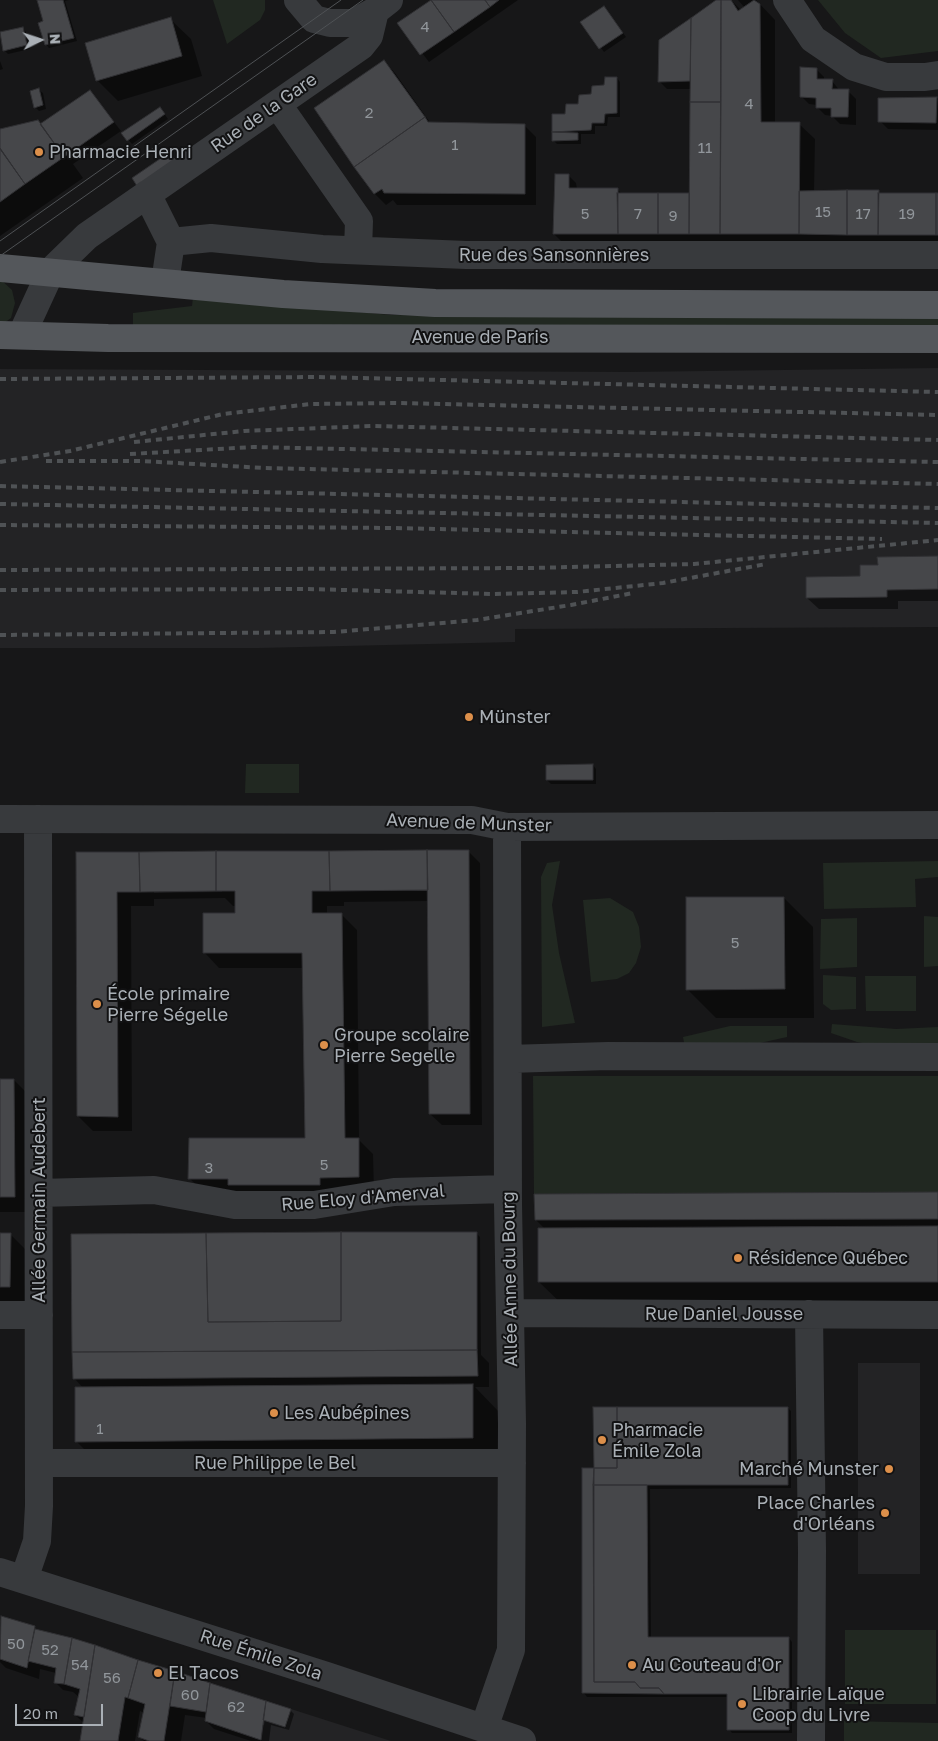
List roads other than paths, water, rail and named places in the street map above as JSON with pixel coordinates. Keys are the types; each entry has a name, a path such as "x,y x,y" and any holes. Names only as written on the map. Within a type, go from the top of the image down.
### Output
{"main road":[{"name":"Avenue de Paris","path":"0,268 51,271 283,294 435,303 938,305"},
{"name":"Avenue de Paris","path":"11,334 108,338 938,339"}],"street":[{"path":"298,0 314,19 330,23 353,23 382,5"},
{"path":"787,0 813,39 854,67 886,77 938,75"},
{"name":"Rue de la Gare","path":"51,271 87,236 361,46 369,36 382,5"},
{"path":"278,105 359,221 358,250"},
{"path":"147,194 171,242 165,282"},
{"name":"Rue des Sansonnières","path":"171,242 211,238 322,249 535,256 938,255"},
{"name":"Avenue de Paris","path":"11,334 51,271"},
{"name":"Avenue de Munster","path":"0,819 472,820 507,827 938,825"},
{"name":"Allée Germain Audebert","path":"12,1575 37,1540 40,1193 38,819"},
{"name":"Allée Anne du Bourg","path":"484,1728 511,1650 512,1463 508,1189 507,827"},
{"path":"508,1058 644,1055 938,1057"},
{"name":"Rue Eloy d'Amerval","path":"40,1193 154,1190 235,1205 314,1205 394,1192 508,1189"},
{"name":"Rue Daniel Jousse","path":"511,1313 938,1315"},
{"path":"809,1314 812,1560 811,1741"},
{"path":"0,1315 39,1315"},
{"name":"Rue Philippe le Bel","path":"39,1463 512,1463"},
{"name":"Rue Émile Zola","path":"12,1575 522,1741"}],"tram line":[{"path":"0,241 341,0"},
{"path":"0,256 363,0"}],"railway":[{"path":"0,379 318,377 938,392"},
{"path":"0,462 70,451 223,414 310,404 396,403 938,415"},
{"path":"134,442 244,431 372,426 938,440"},
{"path":"130,454 253,447 938,462"},
{"path":"46,461 142,461 264,468 938,484"},
{"path":"0,486 938,508"},
{"path":"0,504 938,523"},
{"path":"0,525 392,528 882,539"},
{"path":"0,570 531,568 694,564 938,540"},
{"path":"0,590 307,589 494,594 577,592 663,583 766,564"},
{"path":"0,635 334,632 477,620 633,593"}],"place":[{"name":"Pharmacie Henri","path":"39,152"},
{"name":"Münster","path":"469,717"},
{"name":"École primaire Pierre Ségelle","path":"97,1004"},
{"name":"Groupe scolaire Pierre Segelle","path":"324,1045"},
{"name":"Résidence Québec","path":"738,1258"},
{"name":"Les Aubépines","path":"274,1413"},
{"name":"Pharmacie Émile Zola","path":"602,1440"},
{"name":"Marché Munster","path":"889,1469"},
{"name":"Place Charles d'Orléans","path":"885,1513"},
{"name":"Au Couteau d'Or","path":"632,1665"},
{"name":"El Tacos","path":"158,1673"},
{"name":"Librairie Laïque Coop du Livre","path":"742,1704"}]}
